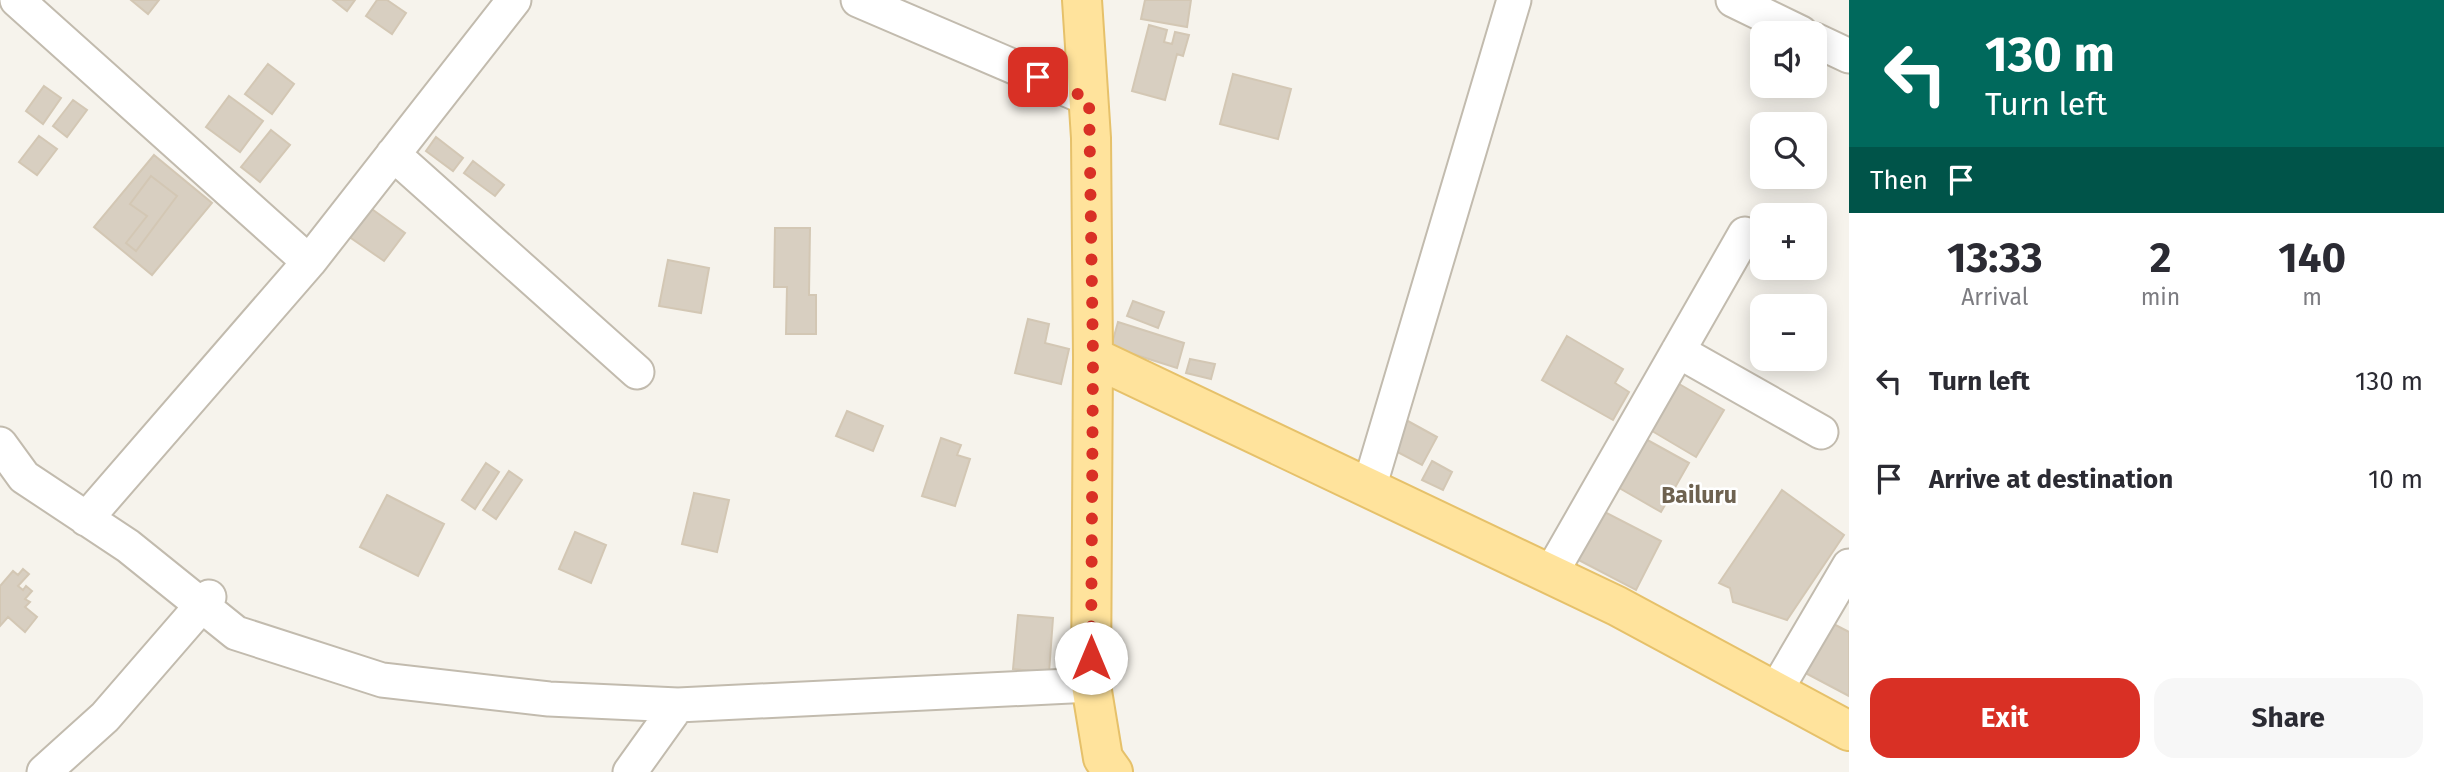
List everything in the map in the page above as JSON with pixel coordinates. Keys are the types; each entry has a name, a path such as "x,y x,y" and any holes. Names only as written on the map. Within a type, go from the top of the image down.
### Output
{"main road":[{"path":"1082,0 1089,99 1093,357 1091,685 1103,758 1113,772"},
{"path":"1093,357 1617,607 1849,731"}],"street":[{"path":"86,519 309,261 514,0"},
{"path":"858,0 1089,99"},
{"path":"1369,488 1514,0"},
{"path":"1733,0 1776,21"},
{"path":"25,3 309,261"},
{"path":"1827,46 1849,56"},
{"path":"393,154 637,372"},
{"path":"1550,575 1745,233"},
{"path":"1678,351 1821,432"},
{"path":"0,444 24,478 206,601 236,632 382,680 549,699 678,705 1091,685"},
{"path":"1775,692 1849,566"},
{"path":"44,772 105,717 206,601"},
{"path":"630,772 678,705"}],"building":[{"path":"131,0 159,0 148,14"},
{"path":"333,0 355,0 347,11"},
{"path":"377,0 387,0 406,13 392,34 366,16"},
{"path":"1145,0 1191,0 1187,27 1141,19"},
{"path":"1149,25 1167,30 1164,42 1172,44 1175,32 1189,35 1183,56 1177,54 1165,100 1132,91"},
{"path":"268,64 294,84 272,114 245,94"},
{"path":"1233,74 1291,89 1278,139 1220,124"},
{"path":"44,86 61,98 43,124 26,111"},
{"path":"229,96 263,121 240,152 206,127"},
{"path":"73,100 87,110 67,137 53,126"},
{"path":"271,130 290,145 260,182 241,167"},
{"path":"39,136 57,149 37,175 19,162"},
{"path":"436,137 463,158 453,171 426,151"},
{"path":"154,155 212,203 152,275 94,227"},
{"path":"473,161 504,185 495,196 464,173"},
{"path":"151,176 177,196 136,251 126,243 147,216 130,204"},
{"path":"369,207 405,233 384,261 348,236"},
{"path":"775,228 810,228 809,295 816,295 816,334 786,334 787,287 774,287"},
{"path":"668,260 709,268 701,313 659,306"},
{"path":"1133,301 1164,312 1158,328 1127,316"},
{"path":"1028,319 1049,324 1045,343 1069,349 1061,384 1015,373"},
{"path":"1118,322 1184,343 1177,368 1111,347"},
{"path":"1567,336 1623,369 1615,383 1629,392 1613,420 1542,380"},
{"path":"1190,359 1215,364 1211,379 1186,373"},
{"path":"1674,381 1724,410 1696,457 1647,428"},
{"path":"847,411 883,426 873,451 836,436"},
{"path":"1406,420 1437,437 1422,465 1390,448"},
{"path":"1642,437 1689,463 1661,512 1614,485"},
{"path":"941,438 961,445 957,455 970,459 955,506 922,496"},
{"path":"1432,461 1452,472 1443,490 1422,480"},
{"path":"486,463 499,472 475,509 462,500"},
{"path":"509,471 522,480 496,519 483,510"},
{"path":"1782,490 1844,535 1787,620 1733,602 1730,588 1719,583"},
{"path":"694,493 729,500 717,552 682,544"},
{"path":"387,495 444,524 418,576 360,547"},
{"path":"1597,508 1661,541 1636,590 1571,556"},
{"path":"575,532 606,545 591,583 559,569"},
{"path":"23,569 29,574 18,586 23,590 26,586 32,591 25,599 30,602 25,607 37,617 25,632 8,617 0,626 0,586 13,571 18,575"},
{"path":"1018,615 1053,618 1049,673 1013,669"},
{"path":"1822,618 1849,632 1849,696 1796,668"}],"district":[{"name":"Bailuru","path":"1699,495"}],"route":[{"path":"1038,77 1089,99 1093,357 1091,658"}]}
